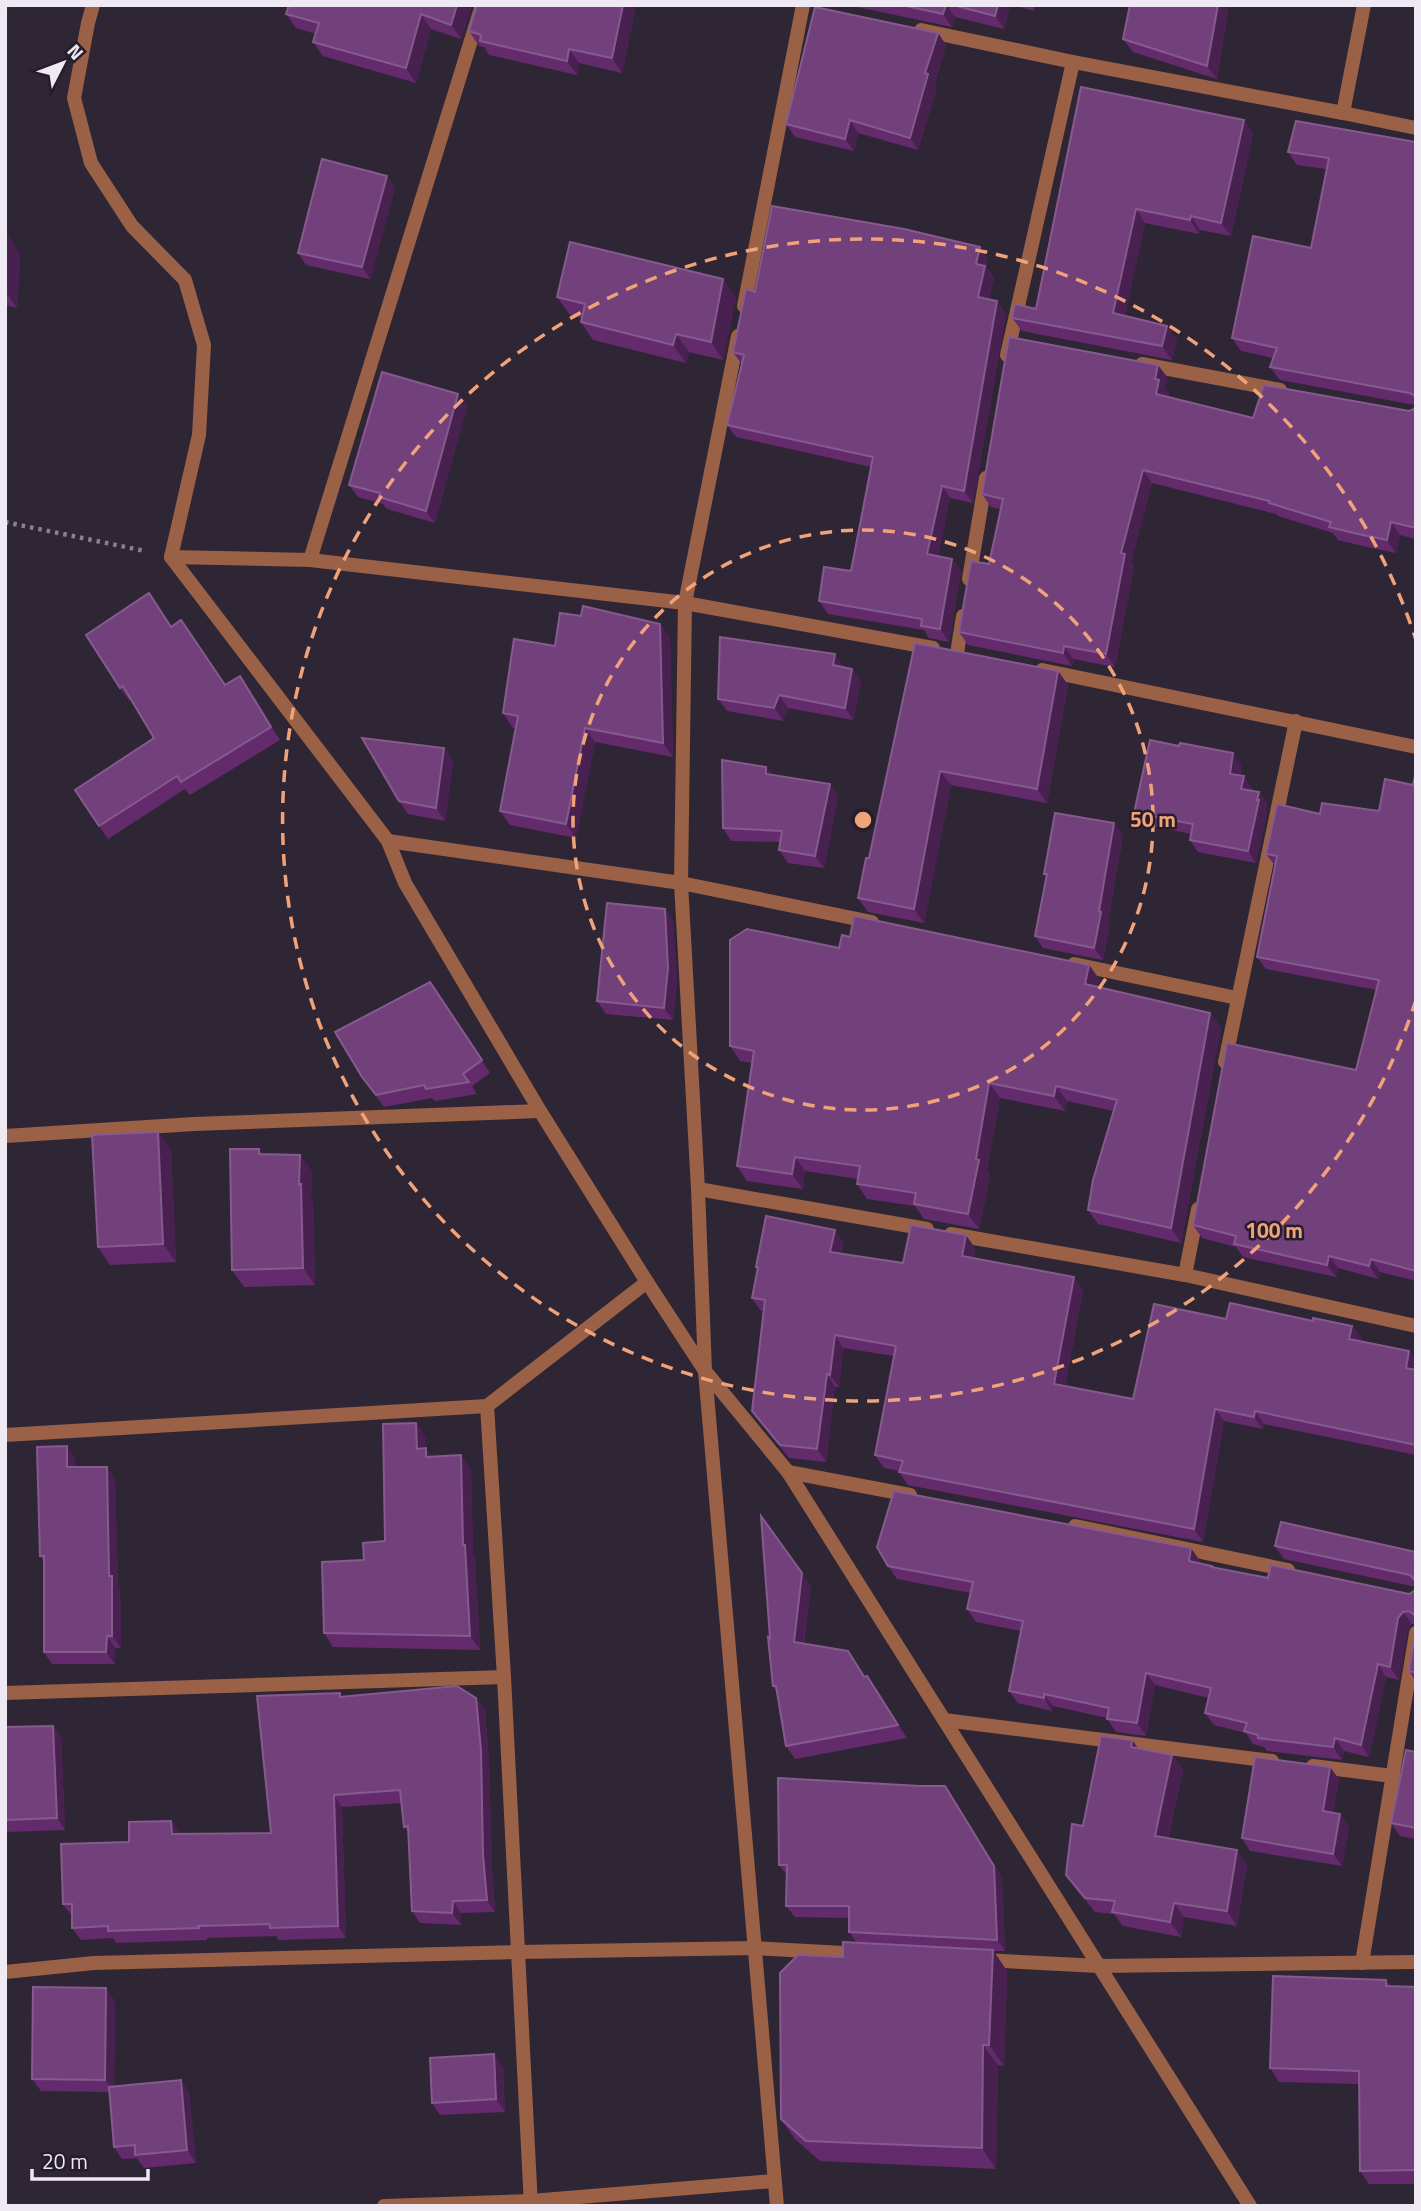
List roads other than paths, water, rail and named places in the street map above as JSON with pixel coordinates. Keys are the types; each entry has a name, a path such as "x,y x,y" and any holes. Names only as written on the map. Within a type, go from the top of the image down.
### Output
{"street":[{"path":"93,5 74,98 91,163 132,226 185,280 204,345 199,435 171,557"},
{"path":"310,560 482,5"},
{"path":"1343,113 1364,5"},
{"path":"777,2206 705,1371 681,883 685,603 805,6"},
{"path":"911,28 1416,128"},
{"path":"1005,366 1017,341 1073,62"},
{"path":"1132,362 1294,393"},
{"path":"171,557 310,560 685,603 963,654 989,462"},
{"path":"171,557 388,841 405,883 540,1111 647,1282 705,1371 788,1472 1250,2206"},
{"path":"1024,666 1416,747"},
{"path":"1222,1077 1296,721"},
{"path":"388,841 681,883 884,925"},
{"path":"1061,961 1237,998"},
{"path":"5,1136 194,1124 540,1111"},
{"path":"698,1189 1185,1275 1416,1326"},
{"path":"1185,1275 1200,1196"},
{"path":"5,1435 487,1406 647,1282"},
{"path":"487,1406 531,2203"},
{"path":"788,1472 925,1497"},
{"path":"1062,1523 1307,1574"},
{"path":"1362,1963 1416,1633"},
{"path":"5,1693 504,1677"},
{"path":"944,1720 1392,1776"},
{"path":"5,1972 94,1963 519,1952 755,1948 878,1955"},
{"path":"961,1959 1099,1966 1416,1962"},
{"path":"384,2206 531,2203 774,2181"}]}
